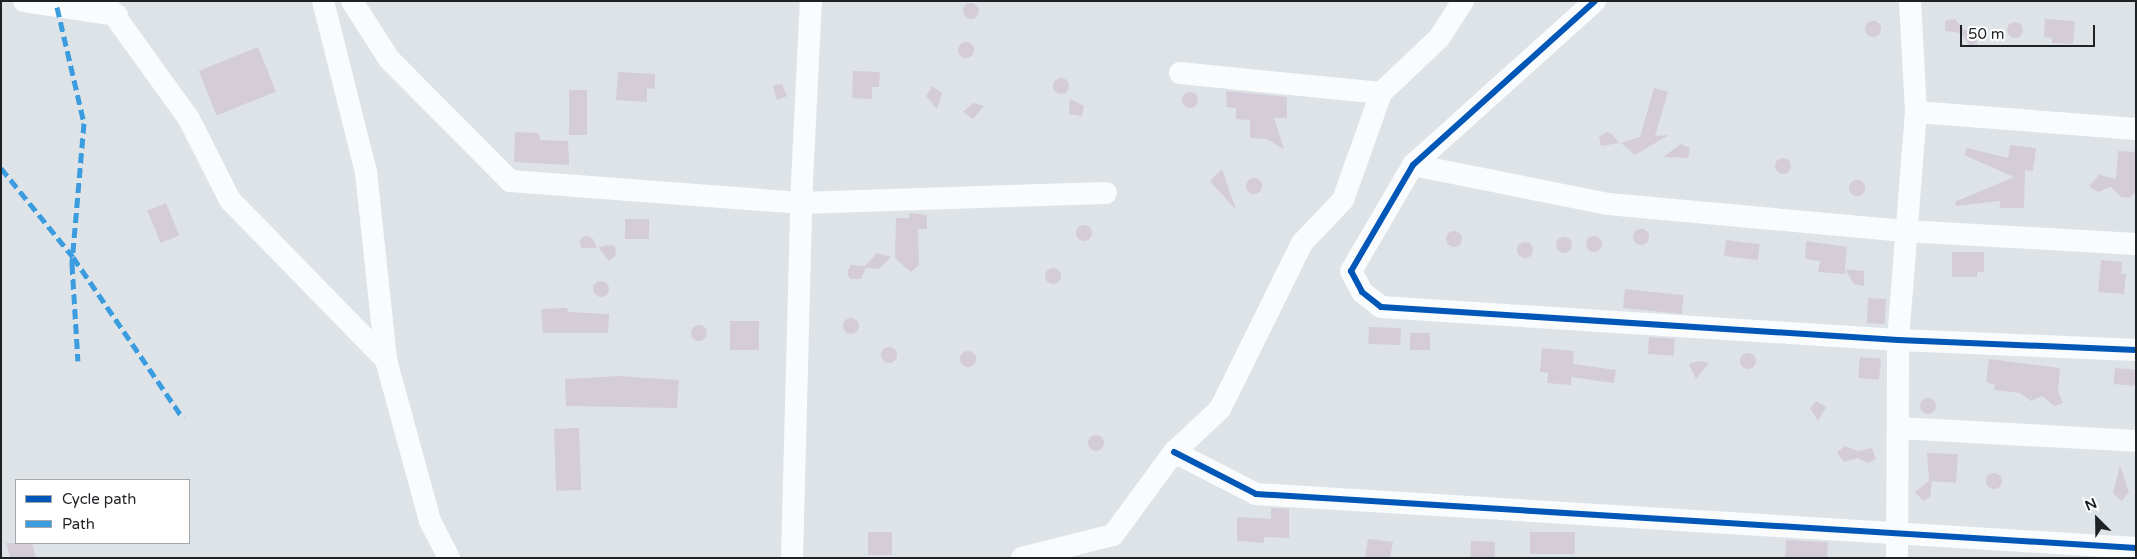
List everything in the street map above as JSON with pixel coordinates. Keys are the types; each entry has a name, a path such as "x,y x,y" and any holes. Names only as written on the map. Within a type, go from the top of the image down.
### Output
{"street":[{"path":"24,1 110,8 189,119 230,200 386,360"},
{"path":"323,1 366,172 386,360 430,521 449,558"},
{"path":"352,1 388,58 510,181 801,203 1106,193"},
{"path":"792,558 801,203 811,1"},
{"path":"1022,558 1113,534 1174,452 1220,409 1302,243 1343,200 1381,92 1439,38 1464,1"},
{"path":"1595,1 1413,165 1351,270 1362,292 1381,307 1898,340 2136,350"},
{"path":"1897,558 1898,340 1905,231 1916,112 1910,1"},
{"path":"1180,73 1381,92"},
{"path":"1916,112 2136,130"},
{"path":"1413,165 1608,204 1905,231 2136,244"},
{"path":"1898,428 2136,441"},
{"path":"1174,452 1256,494 2136,548"}],"building":[{"path":"968,3 974,3 979,8 977,17 968,19 963,14 963,8"},
{"path":"1955,19 1964,30 1977,32 1977,44 1969,45 1961,33 1945,31 1945,21"},
{"path":"2045,19 2075,21 2073,44 2052,43 2052,38 2044,37"},
{"path":"1870,21 1876,21 1881,26 1879,35 1870,37 1865,32 1865,26"},
{"path":"2012,22 2018,22 2023,27 2021,36 2012,38 2007,33 2007,27"},
{"path":"963,42 969,42 974,47 972,56 963,58 958,53 958,47"},
{"path":"258,47 276,92 217,115 199,71"},
{"path":"853,71 880,72 879,87 872,87 872,99 852,98"},
{"path":"618,72 655,74 655,89 647,88 647,102 616,100"},
{"path":"1058,78 1064,78 1069,83 1067,92 1058,94 1053,89 1053,83"},
{"path":"782,84 787,96 777,100 773,86"},
{"path":"932,86 942,93 937,109 926,96"},
{"path":"1654,88 1668,92 1655,136 1669,135 1635,155 1621,143 1640,137"},
{"path":"569,90 587,90 587,135 569,135"},
{"path":"1226,91 1287,97 1287,118 1274,118 1284,149 1266,139 1250,138 1250,120 1236,119 1236,108 1227,107"},
{"path":"1187,92 1193,92 1198,97 1196,106 1187,108 1182,103 1182,97"},
{"path":"1070,99 1084,106 1082,116 1069,114"},
{"path":"973,103 984,106 973,119 963,112"},
{"path":"515,132 539,133 540,140 568,141 569,165 514,162"},
{"path":"1607,132 1612,134 1619,143 1601,146 1599,137"},
{"path":"1681,144 1690,148 1688,158 1663,157"},
{"path":"2010,145 2036,148 2033,171 2025,170 2024,208 2000,208 2000,201 1956,206 1955,202 2014,177 1964,155 1967,148 2008,158"},
{"path":"2118,151 2136,152 2135,192 2130,198 2121,197 2111,187 2098,192 2089,186 2098,176 2096,174 2116,179"},
{"path":"1780,158 1786,158 1791,163 1789,172 1780,174 1775,169 1775,163"},
{"path":"1222,169 1236,210 1210,181"},
{"path":"1251,178 1257,178 1262,183 1260,192 1251,194 1246,189 1246,183"},
{"path":"1854,180 1860,180 1865,185 1863,194 1854,196 1849,191 1849,185"},
{"path":"166,203 179,235 161,243 147,210"},
{"path":"909,213 927,215 927,229 918,229 919,265 911,272 895,258 896,218 909,218"},
{"path":"625,219 649,219 649,239 625,239"},
{"path":"1084,225 1090,227 1092,233 1090,239 1084,241 1078,239 1076,233 1078,227"},
{"path":"1638,229 1644,229 1649,234 1647,243 1638,245 1633,240 1633,234"},
{"path":"1451,231 1457,231 1462,236 1460,245 1451,247 1446,242 1446,236"},
{"path":"586,235 593,239 597,248 582,248 579,241"},
{"path":"1591,236 1597,236 1602,241 1600,250 1591,252 1586,247 1586,241"},
{"path":"1561,237 1567,237 1572,242 1570,251 1561,253 1556,248 1556,242"},
{"path":"1726,240 1760,244 1758,260 1724,256"},
{"path":"1806,241 1847,247 1845,274 1818,272 1820,261 1805,259"},
{"path":"1522,242 1528,242 1533,247 1531,256 1522,258 1517,253 1517,247"},
{"path":"615,246 616,255 609,261 598,247"},
{"path":"1952,252 1984,252 1984,272 1977,272 1977,277 1952,277"},
{"path":"877,253 891,257 879,269 866,268 861,279 850,279 847,272 851,265 865,266"},
{"path":"2101,260 2122,262 2121,274 2126,274 2124,294 2098,292"},
{"path":"1050,268 1056,268 1061,273 1059,282 1050,284 1045,279 1045,273"},
{"path":"1845,269 1864,271 1864,286 1854,284"},
{"path":"601,281 609,289 601,297 593,289"},
{"path":"1625,289 1684,295 1682,314 1623,308"},
{"path":"1868,298 1886,299 1885,324 1867,323"},
{"path":"567,308 568,312 609,314 608,333 543,333 541,309"},
{"path":"848,318 854,318 859,323 857,332 848,334 843,329 843,323"},
{"path":"730,321 759,321 759,350 730,350"},
{"path":"696,325 702,325 707,330 705,339 696,341 691,336 691,330"},
{"path":"1369,327 1401,328 1400,345 1368,344"},
{"path":"1410,333 1430,333 1430,350 1410,350"},
{"path":"1649,337 1675,339 1674,356 1648,354"},
{"path":"886,347 892,347 897,352 895,361 886,363 881,358 881,352"},
{"path":"1542,348 1574,351 1573,364 1616,370 1614,383 1571,377 1571,385 1547,383 1548,373 1540,372"},
{"path":"965,351 971,351 976,356 974,365 965,367 960,362 960,356"},
{"path":"1745,353 1751,353 1756,358 1754,367 1745,369 1740,364 1740,358"},
{"path":"1860,357 1881,359 1879,380 1858,378"},
{"path":"1989,359 2060,368 2058,391 2063,403 2054,406 2042,396 2031,401 2020,393 1994,390 1995,385 1986,382"},
{"path":"1698,361 1709,363 1696,379 1689,364"},
{"path":"2115,368 2136,370 2135,386 2114,384"},
{"path":"618,376 679,380 677,408 566,406 565,379"},
{"path":"1925,398 1931,398 1936,403 1934,412 1925,414 1920,409 1920,403"},
{"path":"1816,401 1826,407 1818,421 1810,408"},
{"path":"579,428 581,490 556,491 554,429"},
{"path":"1093,435 1099,435 1104,440 1102,449 1093,451 1088,446 1088,440"},
{"path":"1845,446 1858,451 1872,448 1876,459 1869,463 1857,458 1844,462 1837,452"},
{"path":"1927,453 1958,454 1956,483 1932,481 1930,497 1923,501 1915,492 1929,481"},
{"path":"2120,465 2129,492 2122,501 2113,493"},
{"path":"1994,473 2000,475 2002,481 2000,487 1994,489 1988,487 1986,481 1988,475"},
{"path":"1271,508 1289,509 1289,538 1264,537 1264,543 1237,541 1237,517 1271,519"},
{"path":"868,532 892,532 892,555 868,555"},
{"path":"1530,532 1575,532 1575,554 1530,554"},
{"path":"1368,539 1393,542 1390,558 1365,558"},
{"path":"1786,540 1828,542 1827,558 1785,557"},
{"path":"1471,541 1495,542 1494,558 1470,558"},
{"path":"6,543 32,544 36,558 10,558"}],"marked path":[{"path":"57,7 84,123 72,264 78,361"},
{"path":"1,168 73,257 183,418"}],"cycle path":[{"path":"1595,1 1413,165 1351,271 1362,292 1381,307 1898,340 2136,350"},
{"path":"1174,452 1256,494 2136,548"}]}
